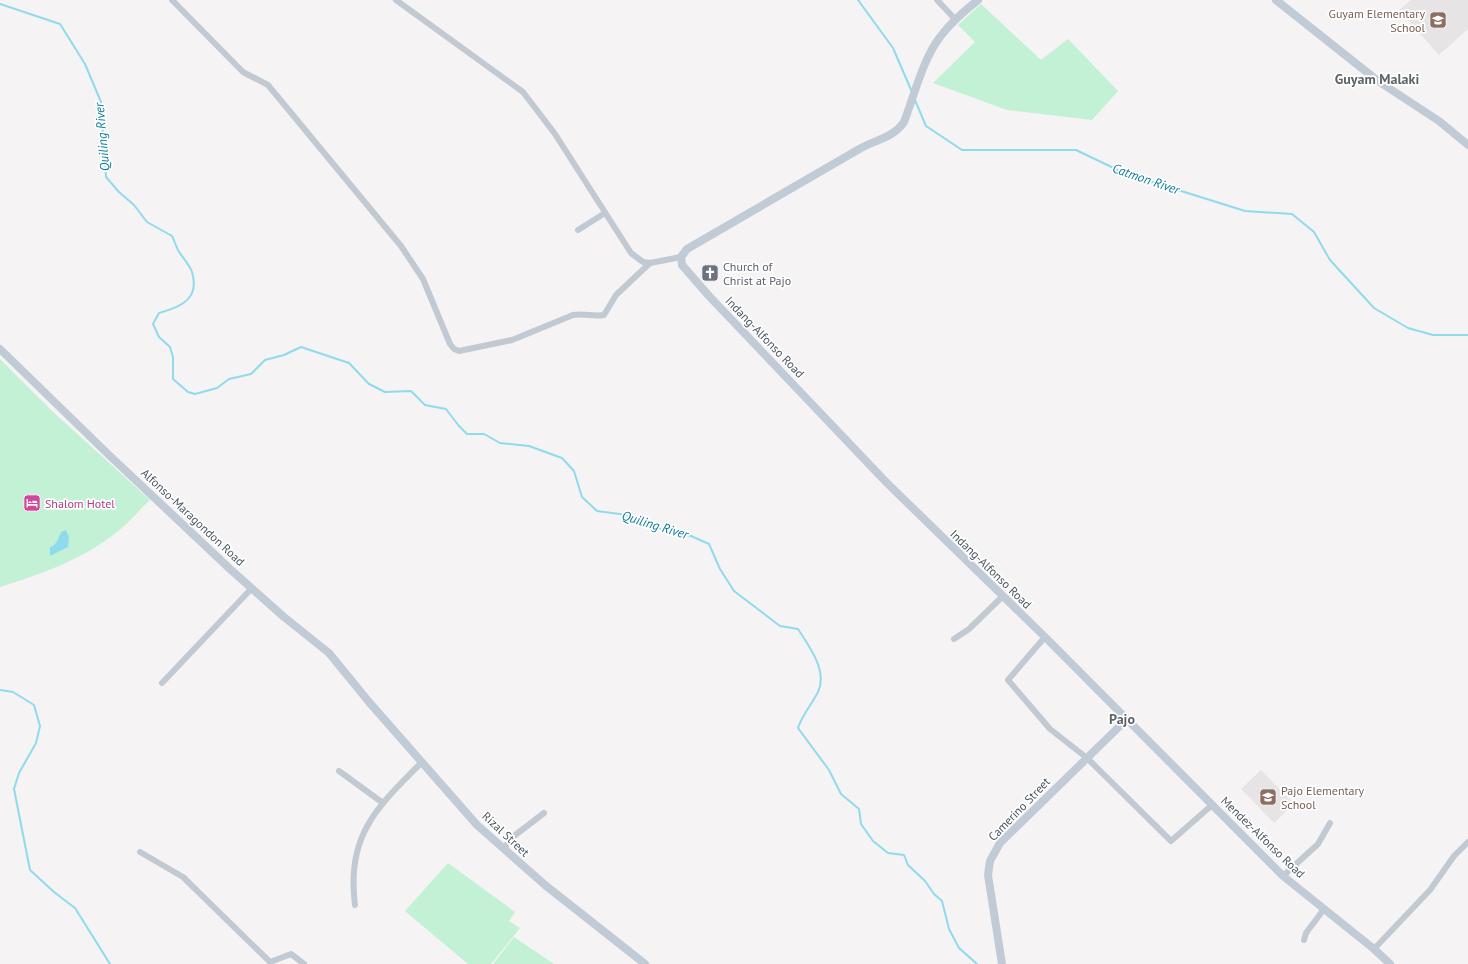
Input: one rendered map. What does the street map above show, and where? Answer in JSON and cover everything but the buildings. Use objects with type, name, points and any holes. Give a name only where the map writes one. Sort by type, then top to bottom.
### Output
[{"type":"main road","points":[[681,257],[687,249],[734,221],[868,144],[890,135],[900,128],[904,122],[928,59],[939,38],[955,19],[978,0]]},
{"type":"main road","points":[[1276,0],[1372,77],[1439,121],[1468,145]]},
{"type":"main road","name":"Indang-Alfonso Road","points":[[681,257],[682,265],[709,296],[886,482],[1003,596],[1126,720]]},
{"type":"main road","name":"Alfonso-Maragondon Road","points":[[0,349],[110,456],[252,588],[284,617],[329,653],[369,702]]},
{"type":"main road","name":"Rizal Street","points":[[369,702],[477,825],[551,890],[645,964]]},
{"type":"main road","name":"Camerino Street","points":[[1002,964],[988,875],[990,861],[1000,843],[1126,720]]},
{"type":"main road","name":"Mendez-Alfonso Road","points":[[1126,720],[1283,876],[1374,949],[1390,964]]},
{"type":"street","points":[[172,0],[243,72],[268,85],[401,246],[423,279],[450,344],[454,349],[459,351],[512,340],[573,315],[583,313],[599,316],[604,314],[616,295],[650,263]]},
{"type":"street","points":[[396,0],[523,92],[555,134],[631,252],[643,262],[650,263],[681,257]]},
{"type":"street","points":[[937,0],[955,19]]},
{"type":"street","points":[[578,230],[605,213]]},
{"type":"street","points":[[162,683],[252,588]]},
{"type":"street","points":[[954,639],[968,629],[1003,596]]},
{"type":"street","points":[[1045,638],[1008,680],[1050,728],[1087,758],[1171,841],[1212,805]]},
{"type":"street","points":[[355,905],[353,882],[360,840],[367,824],[383,803],[422,762]]},
{"type":"street","points":[[338,771],[383,803]]},
{"type":"street","points":[[504,848],[514,836],[544,813]]},
{"type":"street","points":[[1283,876],[1318,844],[1330,823]]},
{"type":"street","points":[[1374,949],[1430,890],[1454,856],[1468,842]]},
{"type":"street","points":[[140,852],[183,877],[270,962],[291,954],[304,964]]},
{"type":"street","points":[[1304,940],[1306,933],[1324,909]]},
{"type":"shaded area","name":"Guyam Elementary School","points":[[1411,0],[1468,0],[1468,29],[1439,55],[1399,10]]},
{"type":"shaded area","name":"Pajo Elementary School","points":[[1261,770],[1294,804],[1274,823],[1241,789]]},
{"type":"green space","points":[[981,4],[1041,60],[1068,39],[1118,91],[1092,120],[1007,110],[933,83],[975,42],[958,25]]},
{"type":"green space","points":[[0,359],[52,411],[150,500],[130,521],[90,551],[31,577],[0,587]]},
{"type":"green space","points":[[448,863],[515,912],[509,921],[520,928],[491,964],[468,964],[405,911]]},
{"type":"green space","points":[[514,937],[554,964],[493,964]]},
{"type":"water","points":[[66,530],[69,537],[68,547],[50,556],[50,547],[56,543],[61,532]]},
{"type":"waterway","name":"Catmon River","points":[[858,0],[893,48],[912,92]]},
{"type":"waterway","name":"Quiling River","points":[[0,4],[60,24],[85,64],[101,102],[106,177],[119,192],[134,205],[147,222],[172,236],[178,250],[191,269],[194,281],[191,295],[181,305],[159,313],[153,324],[159,337],[170,347],[173,357],[173,379],[188,392],[195,394],[217,388],[229,379],[251,374],[265,360],[284,355],[301,347],[349,363],[369,384],[385,392],[411,391],[425,405],[446,409],[467,434],[484,434],[500,443],[529,446],[562,458],[574,471],[582,497],[597,511],[627,515],[666,531],[691,536],[709,544],[720,569],[734,591],[780,626],[798,629],[807,643],[816,659],[821,676],[818,692],[798,728],[829,770],[841,794],[859,809],[861,824],[873,841],[888,853],[904,855],[908,865],[925,881],[934,894],[942,901],[949,929],[959,948],[977,964]]},
{"type":"waterway","name":"Catmon River","points":[[915,100],[926,126],[962,150],[1076,150],[1124,173],[1245,211],[1292,214],[1314,232],[1330,260],[1374,308],[1408,328],[1433,335],[1468,335]]},
{"type":"waterway","points":[[0,690],[13,692],[34,705],[40,726],[36,743],[19,773],[14,789],[30,870],[54,892],[75,908],[110,964]]},
{"type":"place","name":"Guyam Elementary School","points":[[1438,20]]},
{"type":"place","name":"Church of Christ at Pajo","points":[[710,273]]},
{"type":"place","name":"Shalom Hotel","points":[[32,503]]},
{"type":"place","name":"Pajo Elementary School","points":[[1268,797]]},
{"type":"district","name":"Guyam Malaki","points":[[1377,79]]},
{"type":"district","name":"Pajo","points":[[1122,719]]}]
